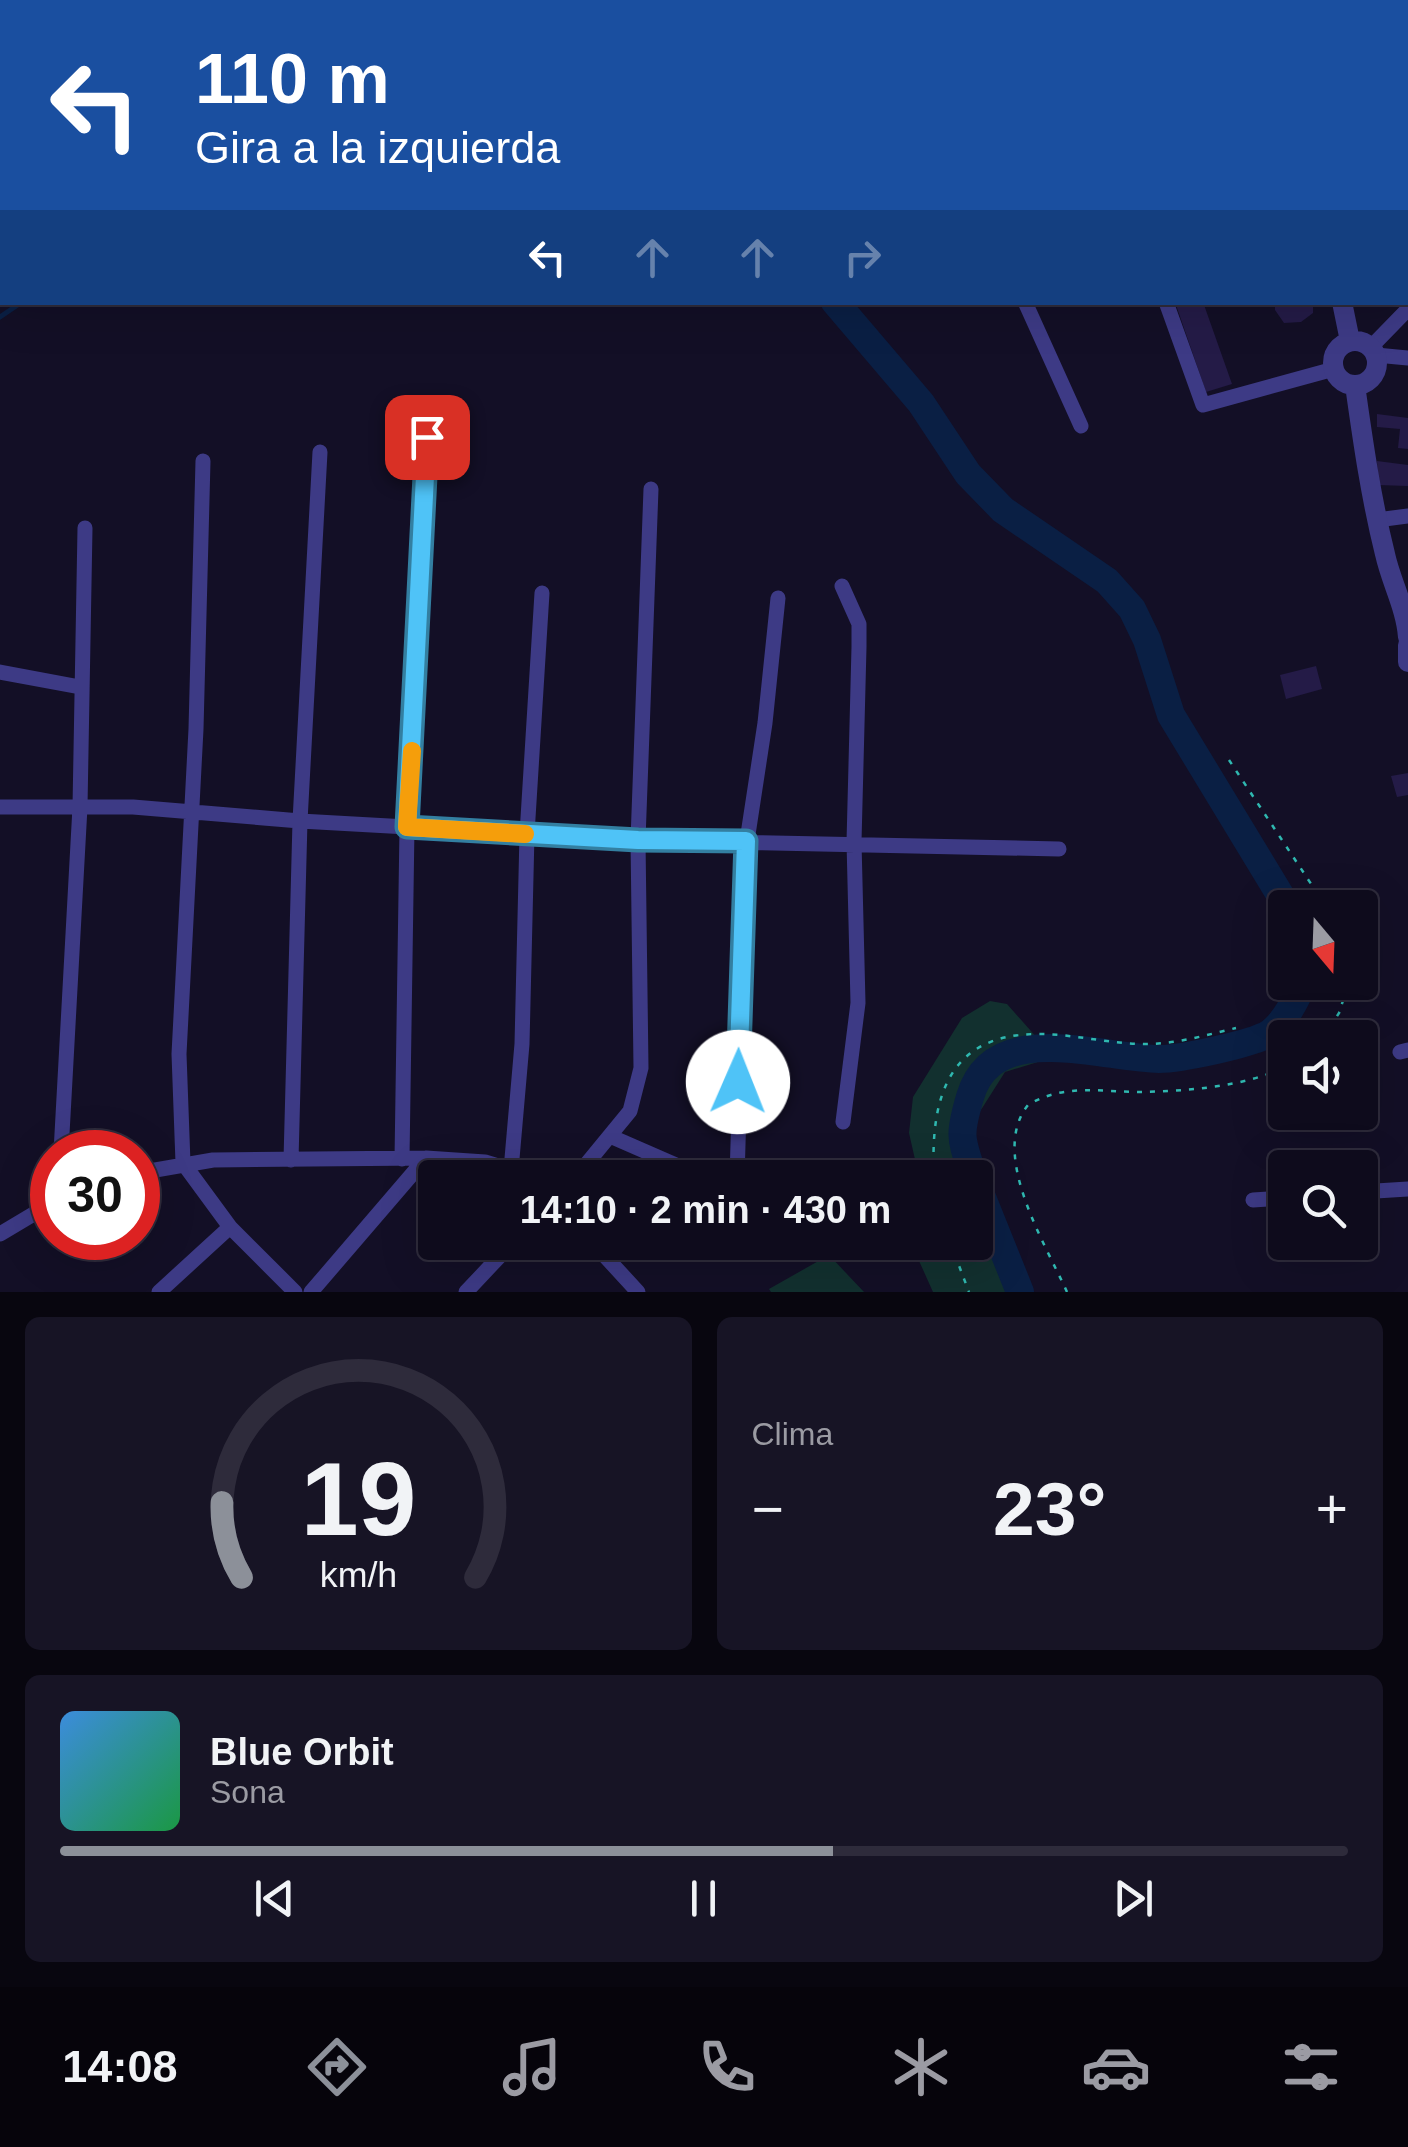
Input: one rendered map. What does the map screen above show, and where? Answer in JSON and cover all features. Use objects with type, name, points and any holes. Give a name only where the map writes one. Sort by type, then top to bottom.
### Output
[{"type":"street","points":[[1026,305],[1081,426]]},
{"type":"street","points":[[1167,305],[1203,405],[1334,369]]},
{"type":"street","points":[[1344,305],[1366,348],[1373,375],[1355,384],[1342,380],[1334,369],[1334,354],[1366,348],[1408,358]]},
{"type":"street","points":[[1366,348],[1408,309]]},
{"type":"street","points":[[1355,384],[1377,520],[1408,632]]},
{"type":"street","points":[[402,1158],[407,827],[429,403]]},
{"type":"street","points":[[290,1160],[300,821],[320,452]]},
{"type":"street","points":[[203,461],[196,729],[180,1054],[182,1163],[230,1228],[295,1292]]},
{"type":"street","points":[[591,1160],[630,1111],[641,1068],[638,840],[650,489]]},
{"type":"street","points":[[1377,520],[1408,516]]},
{"type":"street","points":[[62,1130],[80,807],[85,528]]},
{"type":"street","points":[[842,586],[859,624],[854,842],[858,1003],[842,1122]]},
{"type":"street","points":[[517,1160],[527,834],[542,593]]},
{"type":"street","points":[[737,1160],[746,841],[778,598]]},
{"type":"street","points":[[1408,645],[1408,662]]},
{"type":"street","points":[[0,672],[80,687]]},
{"type":"street","points":[[0,807],[190,812],[638,840],[1059,848]]},
{"type":"street","points":[[612,1137],[665,1160]]},
{"type":"street","points":[[312,1292],[426,1158]]},
{"type":"street","points":[[160,1168],[182,1163],[290,1160],[456,1160]]},
{"type":"street","points":[[1378,1191],[1408,1189]]},
{"type":"street","points":[[1253,1200],[1268,1199]]},
{"type":"street","points":[[0,1234],[30,1216]]},
{"type":"street","points":[[159,1292],[230,1228]]},
{"type":"street","points":[[466,1292],[496,1260]]},
{"type":"street","points":[[609,1260],[638,1292]]},
{"type":"path","points":[[1229,760],[1315,890]]},
{"type":"path","points":[[933,1160],[932,1146],[945,1084],[958,1062],[976,1048],[1005,1036],[1039,1034],[1140,1044],[1173,1043],[1236,1028]]},
{"type":"path","points":[[1066,1292],[1027,1201],[1015,1161],[1015,1132],[1028,1106],[1064,1091],[1175,1091],[1268,1071]]},
{"type":"path","points":[[957,1260],[969,1292]]},
{"type":"green space","points":[[990,1001],[1007,1004],[1054,1057],[1005,1072],[960,1143],[966,1160],[915,1160],[909,1133],[913,1097],[962,1018]]},
{"type":"green space","points":[[993,1227],[1019,1292],[933,1292],[919,1260],[993,1260]]},
{"type":"green space","points":[[820,1260],[834,1260],[864,1292],[771,1292],[769,1289]]},
{"type":"building","points":[[1176,305],[1204,305],[1232,384],[1206,392]]},
{"type":"building","points":[[1275,305],[1313,305],[1313,313],[1301,322],[1284,323]]},
{"type":"building","points":[[1377,414],[1408,418],[1408,449],[1398,448],[1400,429],[1377,427]]},
{"type":"building","points":[[1377,461],[1408,465],[1408,486],[1378,485]]},
{"type":"building","points":[[1316,666],[1322,689],[1286,699],[1280,675]]},
{"type":"building","points":[[1408,773],[1408,795],[1397,797],[1391,776]]},
{"type":"waterway","points":[[0,317],[18,305]]},
{"type":"waterway","points":[[838,305],[921,403],[968,474],[1003,510],[1107,581],[1132,609],[1147,640],[1171,715],[1277,890]]},
{"type":"waterway","points":[[968,1160],[963,1130],[970,1097],[982,1073],[1001,1058],[1024,1050],[1051,1048],[1159,1059],[1183,1056],[1233,1046],[1270,1033],[1295,1000]]},
{"type":"waterway","points":[[993,1225],[1020,1292]]},
{"type":"slow traffic","points":[[412,751],[407,827],[525,834]]},
{"type":"route","points":[[427,437],[407,827],[638,840],[746,841],[738,1082]]}]
